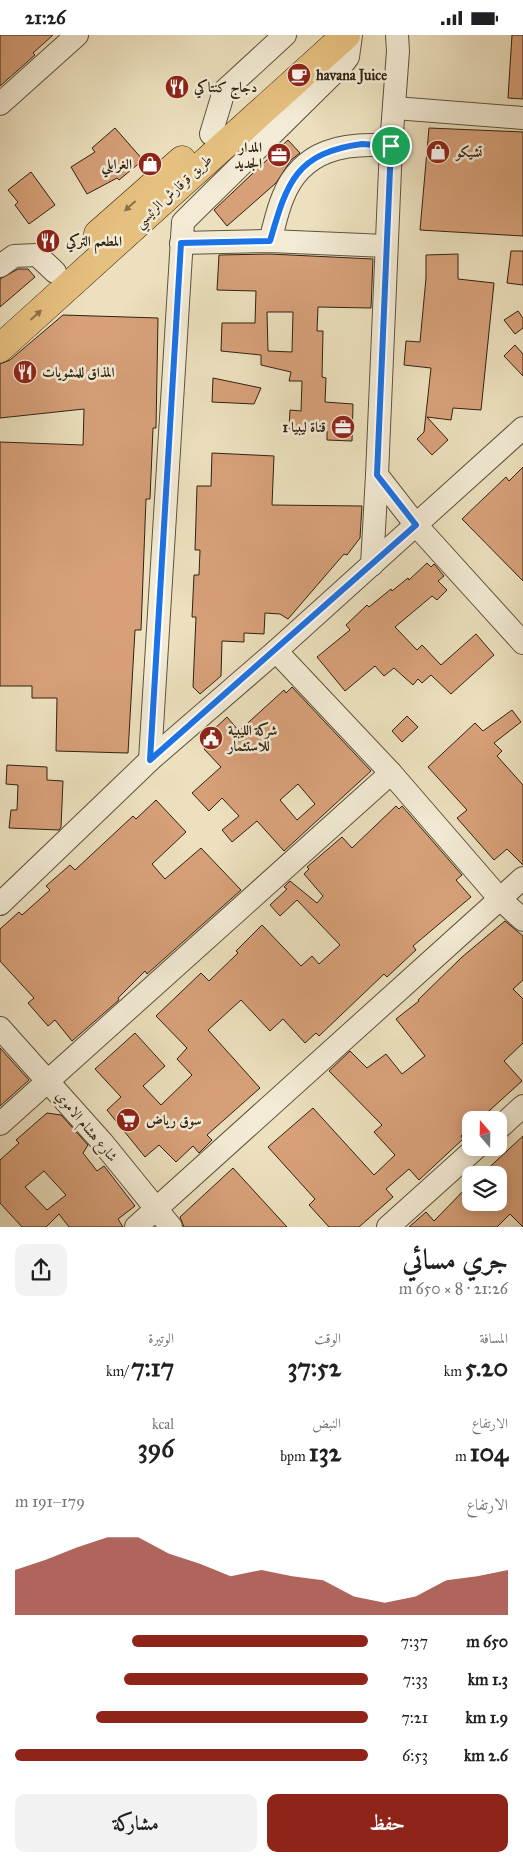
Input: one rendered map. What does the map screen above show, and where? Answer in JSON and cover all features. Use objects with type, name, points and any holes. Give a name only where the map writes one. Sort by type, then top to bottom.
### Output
[{"type":"main road","name":"طريق قرقارش الرئيسي","points":[[0,348],[156,195],[211,134],[324,35]]},
{"type":"main road","name":"طريق قرقارش الرئيسي","points":[[0,325],[55,272],[233,135],[346,35]]},
{"type":"street","points":[[0,104],[77,35]]},
{"type":"street","points":[[211,134],[224,91],[285,35]]},
{"type":"street","points":[[182,233],[342,65],[348,57],[351,35]]},
{"type":"street","points":[[372,565],[397,35]]},
{"type":"street","points":[[395,108],[523,118]]},
{"type":"street","points":[[270,241],[282,197],[293,178],[307,163],[325,152],[342,147],[362,144],[391,146]]},
{"type":"street","points":[[150,760],[182,233],[156,195]]},
{"type":"street","points":[[182,233],[270,241],[386,246]]},
{"type":"street","points":[[0,266],[14,256],[36,255],[55,272]]},
{"type":"street","points":[[0,904],[150,760],[276,651],[523,428]]},
{"type":"street","points":[[377,475],[416,525],[523,643]]},
{"type":"street","points":[[276,651],[391,773],[500,899],[523,920]]},
{"type":"street","points":[[0,1124],[47,1079],[391,773]]},
{"type":"street","points":[[136,1227],[523,878]]},
{"type":"street","name":"شارع هشام الاموي","points":[[0,1028],[102,1142],[171,1227]]},
{"type":"street","points":[[508,1120],[523,1106]]},
{"type":"street","points":[[388,1227],[467,1156]]},
{"type":"building","points":[[0,35],[53,35],[33,53],[35,55],[0,86]]},
{"type":"building","points":[[512,35],[523,35],[523,99],[508,98]]},
{"type":"building","points":[[115,128],[143,160],[119,180],[117,178],[87,194],[71,167],[95,152],[92,148]]},
{"type":"building","points":[[429,128],[523,132],[523,236],[420,230]]},
{"type":"building","points":[[288,140],[300,153],[291,160],[276,183],[227,226],[214,210]]},
{"type":"building","points":[[31,172],[55,205],[29,224],[15,205],[18,202],[8,190]]},
{"type":"building","points":[[511,251],[523,251],[523,285],[507,283]]},
{"type":"building","points":[[270,254],[373,259],[371,308],[318,307],[317,331],[323,331],[322,377],[326,378],[325,402],[353,404],[352,441],[327,440],[327,431],[289,429],[290,410],[301,411],[302,381],[289,381],[291,372],[261,365],[261,355],[221,351],[222,323],[255,323],[256,291],[217,290],[219,255]],"holes":[[[267,312],[293,312],[292,352],[268,351]]]},
{"type":"building","points":[[458,254],[458,279],[494,283],[481,410],[453,408],[451,420],[427,417],[448,440],[432,455],[417,439],[424,432],[431,368],[404,365],[406,341],[420,342],[426,278],[426,255]]},
{"type":"building","points":[[18,269],[28,269],[35,277],[0,307],[0,279]]},
{"type":"building","points":[[518,311],[523,318],[523,328],[515,334],[504,320]]},
{"type":"building","points":[[63,315],[158,318],[156,428],[153,428],[150,499],[146,499],[141,630],[135,630],[128,753],[56,751],[57,698],[32,698],[32,686],[0,686],[0,442],[83,445],[84,409],[0,418],[0,364],[10,360]]},
{"type":"building","points":[[515,345],[523,354],[523,376],[504,356]]},
{"type":"building","points":[[213,378],[261,388],[254,404],[212,402]]},
{"type":"building","points":[[212,453],[274,456],[272,505],[362,506],[360,538],[347,555],[344,554],[288,619],[280,614],[265,613],[264,634],[244,633],[244,642],[222,641],[221,676],[200,694],[193,687],[196,617],[192,617],[194,575],[199,575],[200,550],[195,550],[197,486],[211,486]]},
{"type":"building","points":[[523,467],[523,581],[462,519],[506,477],[509,481]]},
{"type":"building","points":[[427,563],[431,567],[434,564],[444,576],[438,581],[447,590],[437,600],[432,596],[395,627],[417,650],[422,645],[441,665],[476,634],[494,655],[451,694],[431,675],[422,683],[418,679],[413,685],[394,668],[384,676],[375,666],[345,691],[317,657],[350,630],[346,625],[367,605],[369,607],[391,589],[392,591],[408,578],[409,580]]},
{"type":"building","points":[[292,687],[371,771],[284,851],[257,821],[232,842],[222,830],[239,816],[222,798],[209,811],[192,793],[221,767],[204,749],[217,738],[211,732],[227,717],[239,731],[284,690],[286,693]],"holes":[[[298,784],[315,804],[297,820],[280,800]]]},
{"type":"building","points":[[512,710],[521,722],[494,743],[502,751],[497,756],[523,785],[523,865],[507,849],[494,860],[457,818],[467,810],[428,767],[475,723],[483,731]]},
{"type":"building","points":[[407,716],[418,727],[402,742],[392,731]]},
{"type":"building","points":[[7,765],[47,767],[47,780],[63,781],[61,827],[59,830],[9,828],[11,810],[17,810],[18,785],[6,784]]},
{"type":"building","points":[[156,800],[186,832],[152,864],[165,879],[201,848],[241,890],[147,974],[145,971],[118,998],[119,1000],[72,1041],[55,1020],[48,1026],[28,1003],[34,998],[0,961],[0,929],[19,912],[22,915],[50,890],[46,886],[70,865],[75,870],[133,816],[136,819]]},
{"type":"building","points":[[396,806],[399,809],[402,806],[462,875],[456,880],[471,897],[413,946],[416,950],[387,977],[384,974],[319,1036],[316,1033],[305,1043],[283,1019],[270,1031],[241,1000],[208,1030],[260,1088],[207,1135],[212,1140],[199,1153],[193,1146],[176,1162],[159,1145],[145,1157],[107,1110],[121,1097],[95,1069],[135,1033],[165,1066],[143,1086],[161,1105],[192,1075],[177,1059],[187,1048],[156,1016],[201,973],[209,981],[238,953],[236,951],[262,925],[301,966],[312,956],[319,964],[340,945],[297,900],[280,916],[270,905],[287,889],[284,887],[290,881],[317,903],[323,896],[304,874],[309,869],[307,867],[342,837],[352,848]]},
{"type":"building","points":[[505,921],[523,936],[523,980],[513,989],[523,999],[523,1043],[504,1061],[522,1081],[489,1111],[462,1111],[462,1140],[419,1180],[409,1169],[386,1189],[393,1197],[359,1227],[329,1227],[309,1205],[315,1199],[268,1147],[313,1108],[374,1175],[395,1155],[374,1132],[382,1125],[329,1071],[350,1051],[367,1068],[386,1054],[402,1074],[425,1056],[396,1019],[419,1001],[462,957]]},
{"type":"building","points":[[0,1048],[29,1080],[0,1106]]},
{"type":"building","points":[[47,1113],[61,1115],[88,1145],[83,1153],[97,1171],[104,1166],[135,1206],[118,1219],[123,1227],[69,1227],[59,1214],[46,1227],[22,1227],[0,1203],[0,1160],[19,1143],[16,1140]],"holes":[[[44,1171],[66,1195],[47,1210],[25,1187]]]},
{"type":"building","points":[[523,1136],[523,1227],[510,1214],[497,1227],[409,1227],[426,1212],[434,1221],[462,1192],[462,1211],[507,1211],[507,1166],[491,1166],[501,1156],[508,1156],[508,1150]]},
{"type":"building","points":[[233,1168],[287,1227],[184,1227],[180,1217]]},
{"type":"place","name":"havana Juice","points":[[299,75]]},
{"type":"place","name":"دجاج كنتاكي","points":[[177,87]]},
{"type":"place","name":"تشيكو","points":[[438,152]]},
{"type":"place","name":"المدار الجديد","points":[[279,155]]},
{"type":"place","name":"الغرابلي","points":[[150,164]]},
{"type":"place","name":"المطعم التركي","points":[[48,241]]},
{"type":"place","name":"المذاق للمشويات","points":[[25,372]]},
{"type":"place","name":"قناة ليبيا 1","points":[[343,427]]},
{"type":"place","name":"شركة الليبية للاستثمار","points":[[211,738]]},
{"type":"place","name":"سوق رياض","points":[[128,1120]]},
{"type":"route","points":[[362,144],[391,146],[377,475],[416,525],[276,651],[150,760],[181,243],[270,241],[282,197],[293,178],[307,163],[325,152],[342,147],[362,144]]}]
